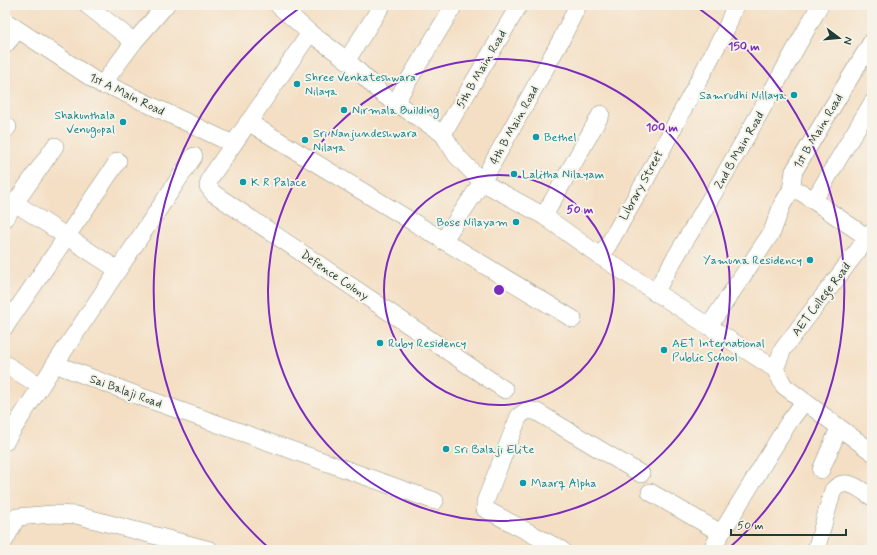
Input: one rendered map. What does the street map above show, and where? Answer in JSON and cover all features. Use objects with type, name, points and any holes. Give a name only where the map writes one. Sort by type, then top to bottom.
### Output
[{"type":"street","points":[[87,5],[134,42]]},
{"type":"street","points":[[102,85],[134,42],[166,5]]},
{"type":"street","points":[[278,5],[310,33],[347,60],[382,94],[444,134],[456,155],[482,182],[544,216],[655,293],[775,369],[784,386],[872,452]]},
{"type":"street","points":[[347,60],[382,5]]},
{"type":"street","points":[[395,103],[454,5]]},
{"type":"street","name":"5th B Main Road","points":[[444,134],[519,5]]},
{"type":"street","name":"Library Street","points":[[601,257],[644,183],[727,27],[735,5]]},
{"type":"street","name":"2nd B Main Road","points":[[655,293],[676,253],[708,203],[760,115],[820,5]]},
{"type":"street","name":"4th B Main Road","points":[[443,241],[482,182],[561,40],[573,7]]},
{"type":"street","points":[[5,45],[11,26]]},
{"type":"street","name":"1st A Main Road","points":[[11,26],[102,85],[114,88],[233,144]]},
{"type":"street","name":"Defence Colony","points":[[310,33],[210,178],[208,186],[213,193],[402,326],[505,390]]},
{"type":"street","name":"1st B Main Road","points":[[709,326],[772,232],[782,205],[791,190],[794,171],[872,41]]},
{"type":"street","points":[[814,200],[872,103]]},
{"type":"street","points":[[544,216],[602,114]]},
{"type":"street","points":[[248,122],[573,319]]},
{"type":"street","points":[[5,219],[55,146]]},
{"type":"street","points":[[5,442],[40,386],[194,156]]},
{"type":"street","points":[[5,327],[68,237],[118,161]]},
{"type":"street","points":[[791,190],[801,192],[870,235]]},
{"type":"street","points":[[15,203],[118,270]]},
{"type":"street","name":"AET College Road","points":[[775,369],[783,349],[870,235]]},
{"type":"street","points":[[5,364],[40,386]]},
{"type":"street","name":"Sai Balaji Road","points":[[56,364],[139,396],[432,495]]},
{"type":"street","points":[[711,550],[789,422],[804,402]]},
{"type":"street","points":[[562,550],[485,509],[485,502],[519,416],[528,410],[538,412],[641,474]]},
{"type":"street","points":[[821,470],[839,428]]},
{"type":"street","points":[[816,550],[833,490],[843,482],[871,495]]},
{"type":"street","points":[[650,492],[721,533]]},
{"type":"street","points":[[5,540],[17,517],[76,515],[210,550]]},
{"type":"place","name":"Shree Venkateshwara Nilaya","points":[[297,84]]},
{"type":"place","name":"Samrudhi Nillaya","points":[[794,95]]},
{"type":"place","name":"Nirmala Building","points":[[344,110]]},
{"type":"place","name":"Shakunthala Venugopal","points":[[123,122]]},
{"type":"place","name":"Bethel","points":[[536,137]]},
{"type":"place","name":"Sri Nanjundeshwara Nilaya","points":[[305,140]]},
{"type":"place","name":"Lalitha Nilayam","points":[[514,174]]},
{"type":"place","name":"K R Palace","points":[[243,182]]},
{"type":"place","name":"Bose Nilayam","points":[[516,222]]},
{"type":"place","name":"Yamuna Residency","points":[[810,260]]},
{"type":"place","name":"Ruby Residency","points":[[380,343]]},
{"type":"place","name":"AET International Public School","points":[[664,350]]},
{"type":"place","name":"Sri Balaji Elite","points":[[446,449]]},
{"type":"place","name":"Maarq Alpha","points":[[523,483]]}]
